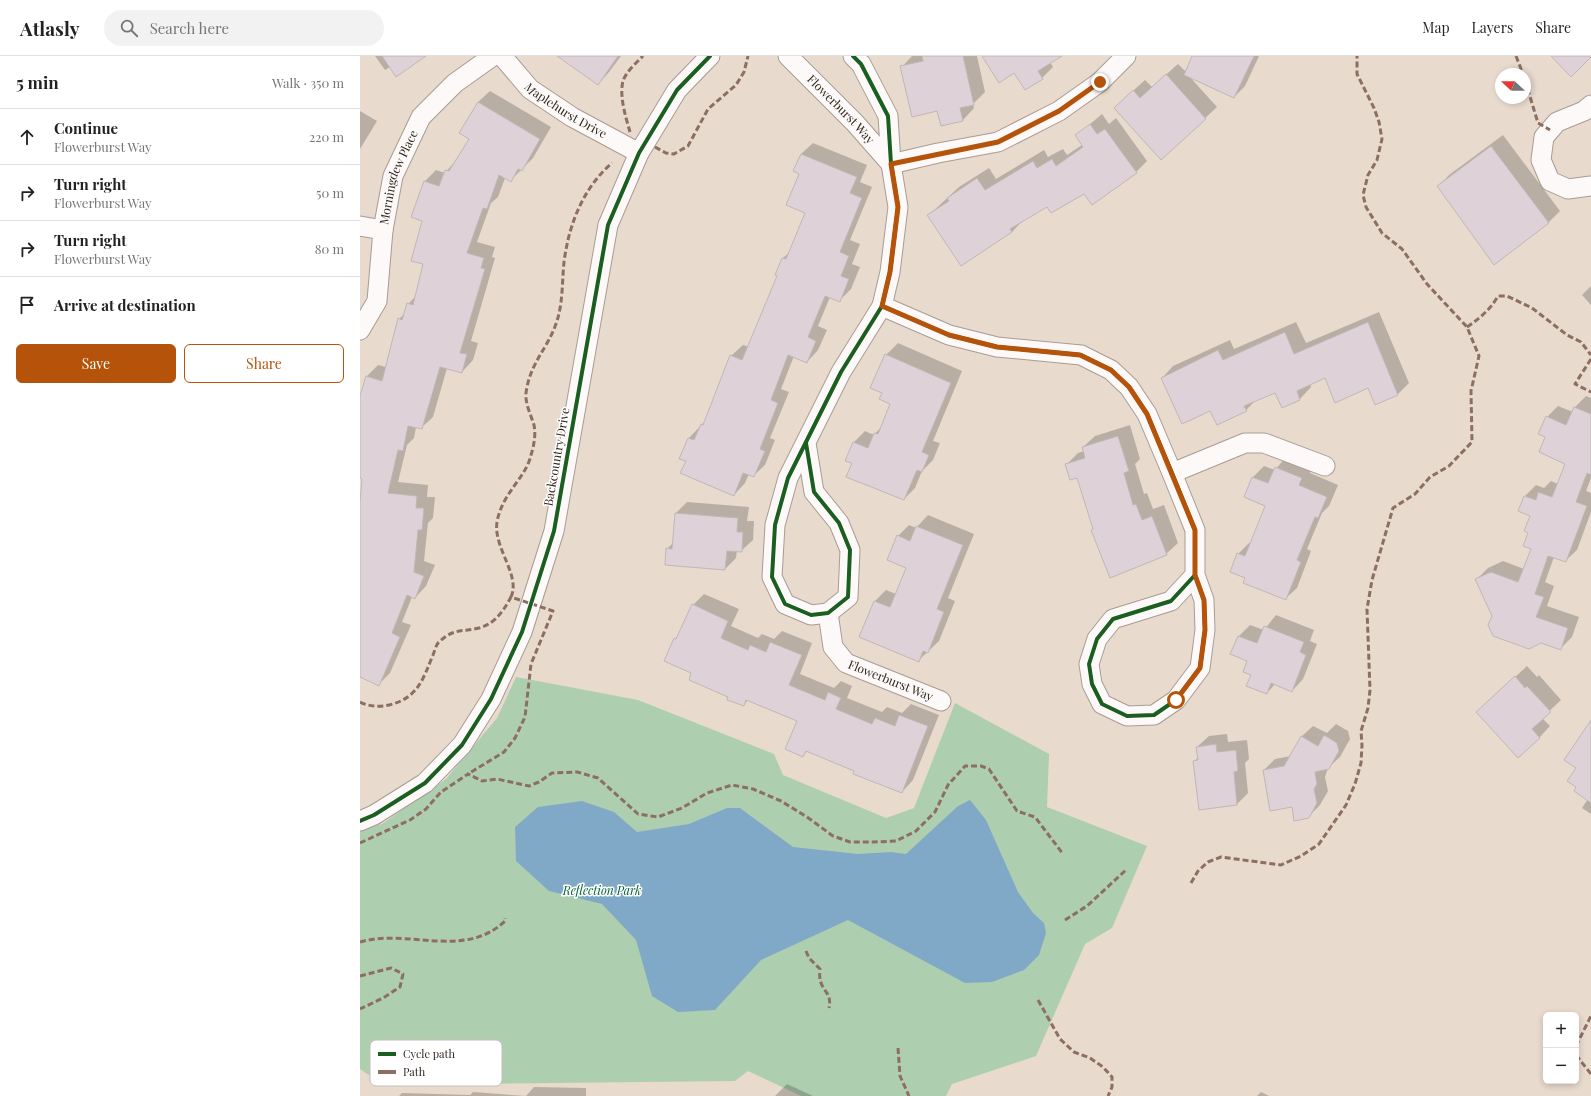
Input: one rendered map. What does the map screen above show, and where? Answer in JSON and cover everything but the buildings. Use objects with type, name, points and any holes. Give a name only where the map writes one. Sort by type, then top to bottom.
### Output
[{"type":"street","name":"Morningdew Place","points":[[360,330],[377,301],[383,230],[392,176],[421,117],[455,83],[493,56]]},
{"type":"street","name":"Maplehurst Drive","points":[[502,56],[530,89],[572,117],[639,153]]},
{"type":"street","name":"Backcountry Drive","points":[[360,821],[374,815],[425,783],[462,745],[491,699],[522,632],[554,531],[608,225],[639,153],[677,90],[710,56]]},
{"type":"street","name":"Flowerburst Way","points":[[788,56],[855,123],[891,164]]},
{"type":"street","name":"Flowerburst Way","points":[[853,56],[860,64],[888,116],[891,164],[898,207],[890,272],[882,306],[841,372],[788,478],[775,526],[772,577],[785,604],[811,614],[828,613],[833,647],[846,663],[941,701]]},
{"type":"street","points":[[891,164],[998,142],[1059,111],[1100,82],[1126,56]]},
{"type":"street","points":[[1591,105],[1584,111],[1557,122],[1544,137],[1541,160],[1550,181],[1568,189],[1591,186]]},
{"type":"street","points":[[360,226],[383,230]]},
{"type":"street","points":[[882,306],[949,335],[997,347],[1080,355],[1111,370],[1129,387],[1147,414],[1195,530],[1195,575],[1204,600],[1205,630],[1200,668],[1176,700],[1154,716],[1127,716],[1102,704],[1092,684],[1089,664],[1097,639],[1113,619],[1171,601],[1195,575]]},
{"type":"street","points":[[806,443],[814,492],[839,523],[850,550],[848,597],[828,613]]},
{"type":"street","points":[[1172,473],[1245,443],[1264,443],[1326,466]]},
{"type":"green space","name":"Reflection Park","points":[[516,677],[638,700],[774,754],[783,775],[886,818],[914,808],[955,703],[1049,754],[1047,807],[1147,846],[1112,928],[1085,944],[1036,1056],[952,1084],[946,1096],[801,1096],[748,1071],[735,1081],[502,1084],[502,1040],[370,1040],[370,1076],[360,1069],[360,829],[382,824],[446,779],[497,718]]},
{"type":"water","points":[[970,800],[986,820],[1018,892],[1033,913],[1044,923],[1046,933],[1039,955],[1024,970],[992,982],[965,983],[848,920],[761,960],[715,1010],[678,1012],[652,996],[636,940],[602,904],[549,891],[516,861],[515,827],[538,807],[582,801],[614,812],[637,832],[689,824],[727,808],[740,808],[793,847],[858,854],[891,852],[906,854],[958,806]]},
{"type":"marked path","points":[[630,132],[622,100],[623,81],[629,71],[643,56]]},
{"type":"marked path","points":[[655,147],[666,153],[674,154],[688,146],[708,109],[736,85],[744,72],[748,56]]},
{"type":"marked path","points":[[1191,883],[1198,871],[1208,862],[1221,857],[1281,865],[1301,856],[1319,844],[1346,805],[1355,784],[1361,763],[1361,731],[1368,708],[1370,690],[1367,609],[1372,580],[1393,508],[1415,494],[1430,477],[1449,466],[1472,442],[1471,391],[1479,356],[1467,327],[1427,284],[1402,249],[1382,233],[1366,207],[1363,195],[1368,175],[1377,160],[1382,139],[1379,122],[1374,108],[1357,74],[1357,56]]},
{"type":"marked path","points":[[1516,56],[1521,68]]},
{"type":"marked path","points":[[1531,100],[1538,123],[1550,130]]},
{"type":"marked path","points":[[511,597],[513,589],[512,580],[510,570],[499,542],[497,522],[504,503],[528,463],[533,448],[535,429],[527,405],[526,393],[528,382],[535,364],[549,340],[557,321],[561,299],[566,248],[574,221],[585,195],[612,163]]},
{"type":"marked path","points":[[1467,327],[1484,313],[1498,296],[1507,296],[1532,308],[1567,335],[1581,342],[1591,355]]},
{"type":"marked path","points":[[1591,359],[1575,384],[1591,392]]},
{"type":"marked path","points":[[360,702],[371,706],[382,706],[399,702],[407,698],[422,680],[439,642],[455,632],[479,628],[490,623],[502,611],[511,597],[553,611],[531,664],[525,717],[515,738],[504,752],[468,774]]},
{"type":"marked path","points":[[360,843],[410,820],[426,809],[441,792],[468,774],[482,781],[497,779],[529,786],[539,782],[552,773],[577,772],[598,778],[638,814],[658,817],[682,808],[707,793],[732,785],[753,789],[781,801],[807,817],[833,836],[850,842],[896,841],[916,831],[935,812],[948,785],[965,766],[981,766],[989,769],[1017,811],[1035,817],[1063,854]]},
{"type":"marked path","points":[[1065,920],[1087,906],[1127,869]]},
{"type":"marked path","points":[[360,942],[397,938],[435,941],[472,939],[489,933],[505,921],[505,918]]},
{"type":"marked path","points":[[806,951],[809,958],[820,969],[821,982],[829,997],[829,1008]]},
{"type":"marked path","points":[[360,976],[391,968],[403,974],[400,987],[383,998],[360,1009]]},
{"type":"marked path","points":[[1038,1000],[1060,1039],[1074,1052],[1090,1058],[1103,1067],[1112,1077],[1112,1087],[1108,1096]]},
{"type":"marked path","points":[[1579,1040],[1591,1016]]},
{"type":"marked path","points":[[898,1048],[900,1076],[909,1096]]},
{"type":"marked path","points":[[1579,1059],[1591,1074]]},
{"type":"cycle path","points":[[360,821],[374,815],[425,783],[462,745],[491,699],[522,632],[554,531],[608,225],[639,153],[677,90],[710,56]]},
{"type":"cycle path","points":[[806,443],[814,492],[839,523],[850,550],[848,597],[828,613],[811,615],[785,604],[772,577],[775,525],[788,478],[841,372],[882,306],[890,272],[898,207],[891,164],[888,116],[861,64],[853,56]]},
{"type":"cycle path","points":[[882,306],[949,335],[997,347],[1081,355],[1111,370],[1129,387],[1147,414],[1195,530],[1195,575],[1171,601],[1113,619],[1097,639],[1089,664],[1092,684],[1102,704],[1127,716],[1154,715],[1176,700],[1200,668],[1205,630],[1204,600],[1195,575]]},
{"type":"route","points":[[1100,82],[1059,111],[998,142],[938,153],[891,164],[898,207],[890,272],[882,306],[949,335],[997,347],[1080,355],[1111,370],[1129,387],[1147,414],[1195,530],[1195,575],[1204,600],[1205,630],[1200,668],[1176,700]]}]
